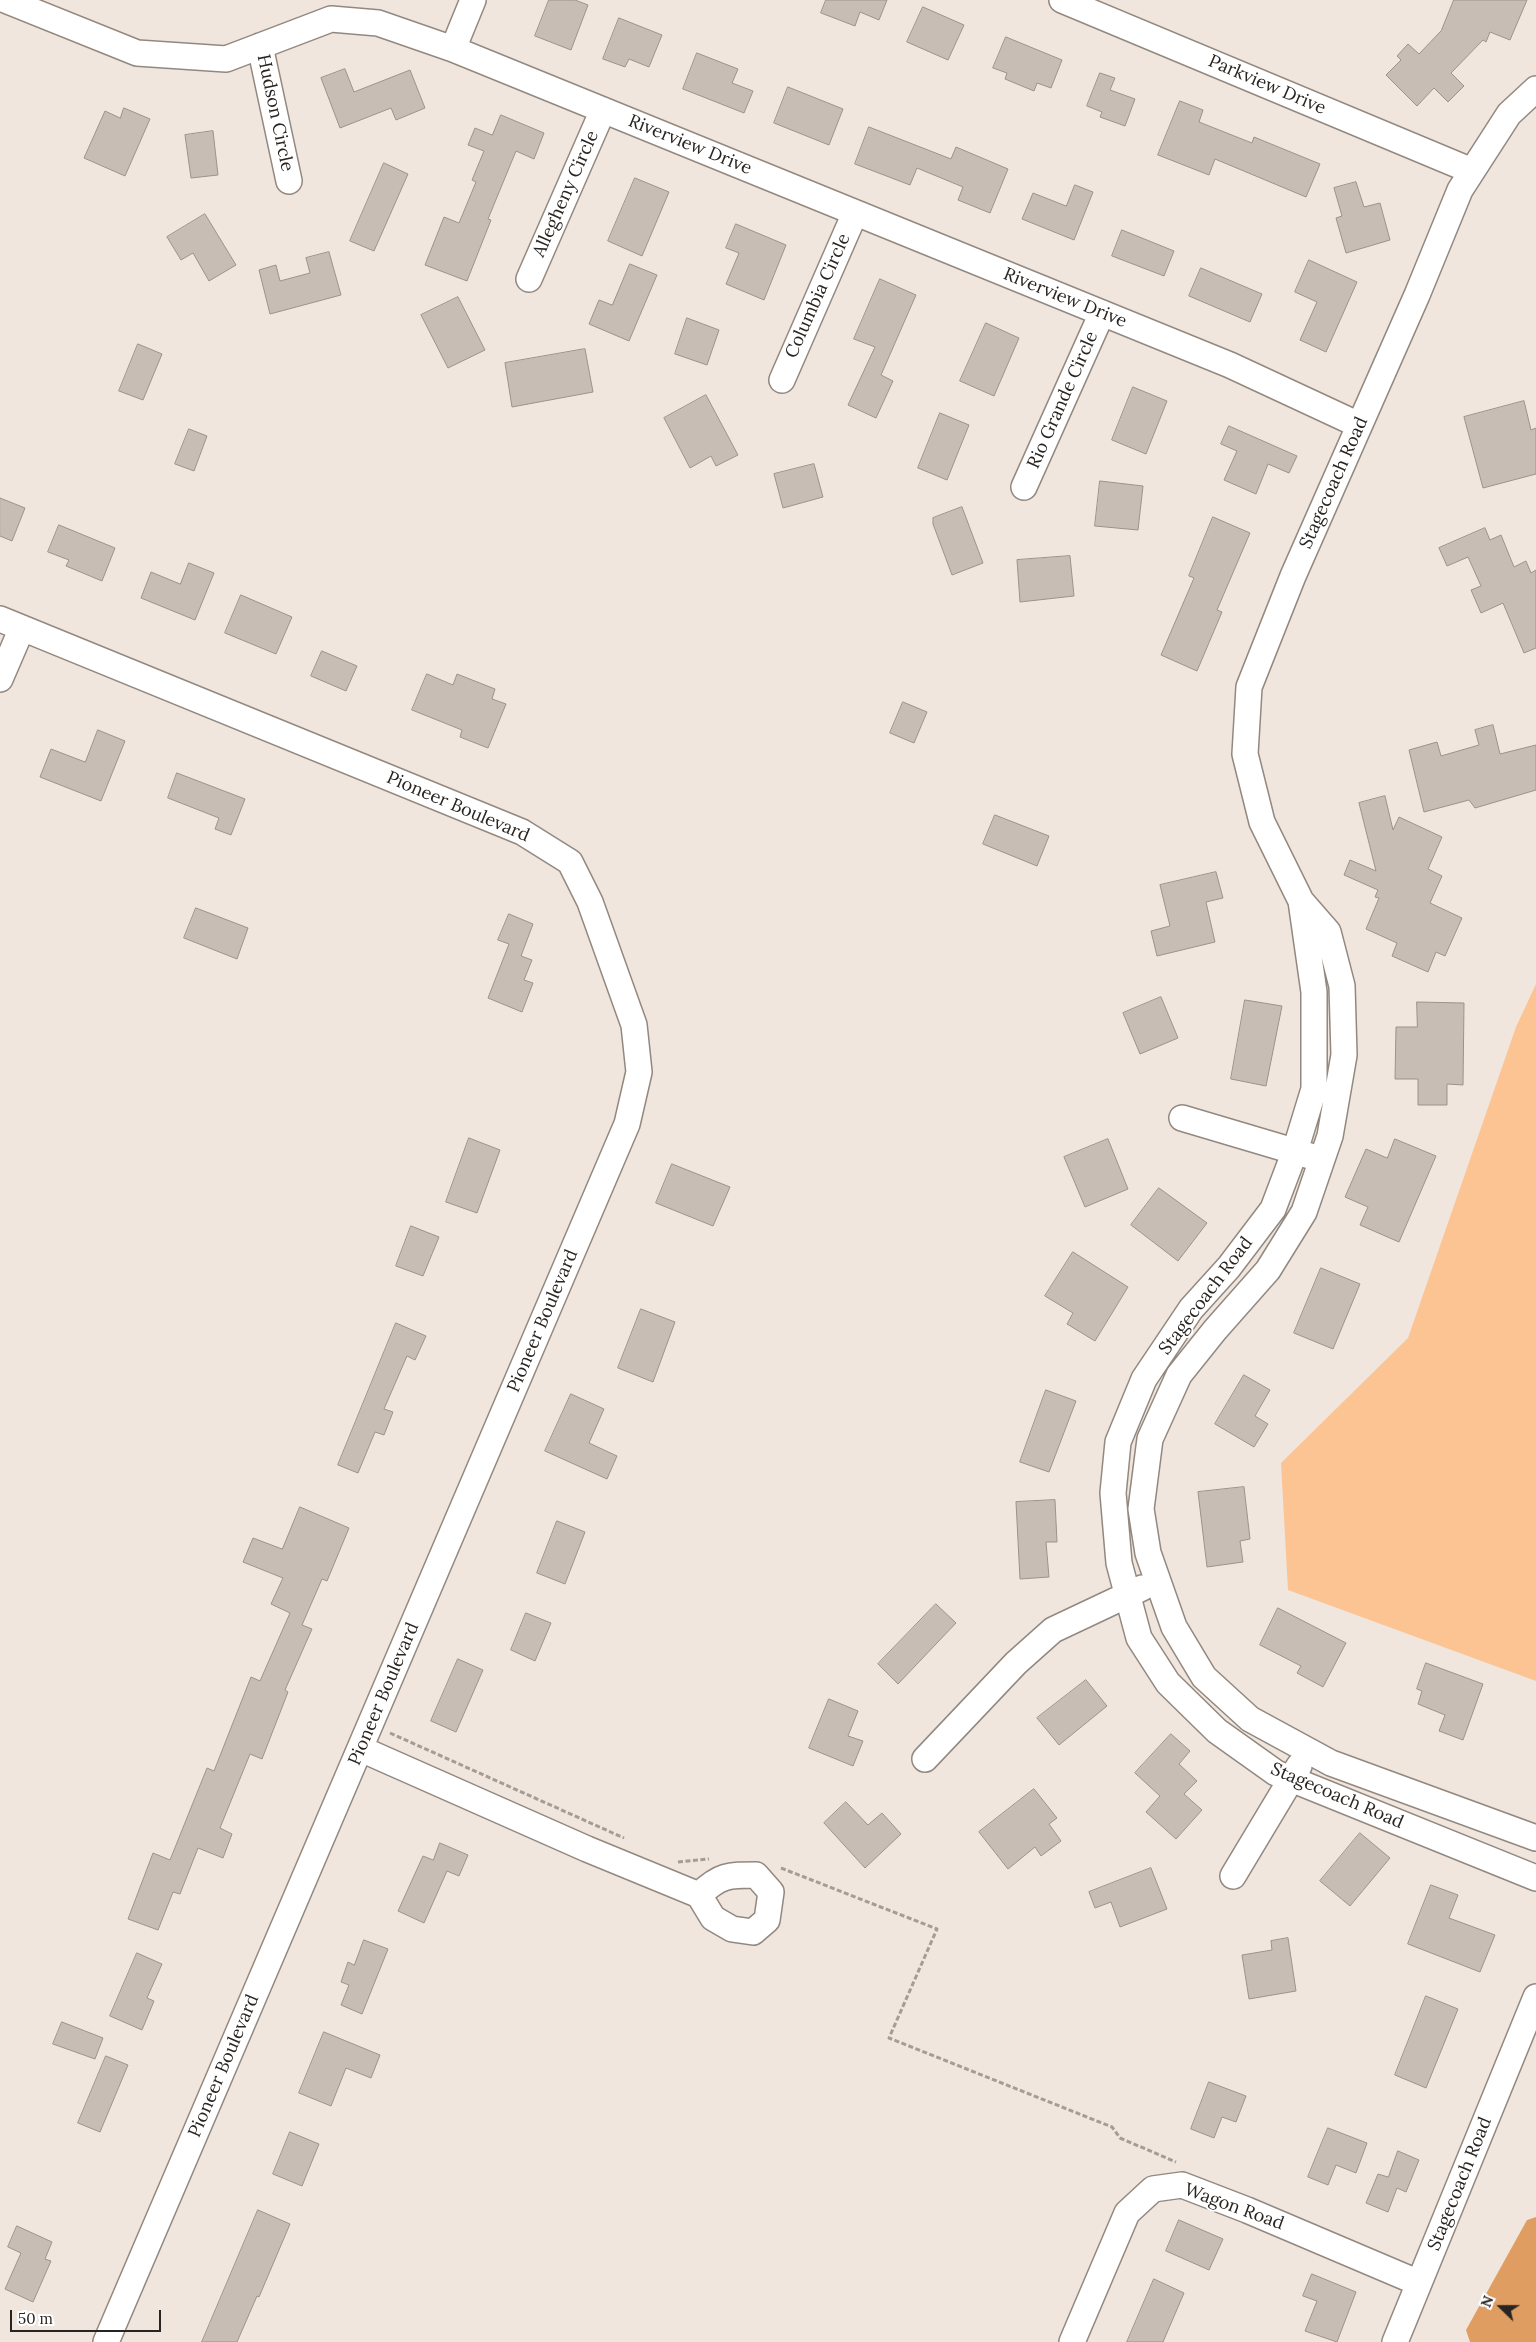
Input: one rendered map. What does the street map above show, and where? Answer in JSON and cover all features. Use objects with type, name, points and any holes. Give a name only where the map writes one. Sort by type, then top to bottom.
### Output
[{"type":"street","name":"Riverview Drive","points":[[5,0],[137,53],[226,59],[331,19],[378,23],[453,49],[1230,365],[1359,426]]},
{"type":"street","points":[[453,49],[473,0]]},
{"type":"street","name":"Parkview Drive","points":[[1062,0],[1472,171]]},
{"type":"street","name":"Hudson Circle","points":[[260,46],[290,181]]},
{"type":"street","name":"Stagecoach Road","points":[[1536,89],[1509,114],[1460,190],[1293,576],[1249,687],[1245,754],[1262,822],[1301,901],[1328,932],[1342,986],[1344,1055],[1330,1136],[1304,1212],[1268,1270],[1178,1375],[1150,1439],[1141,1509],[1148,1553],[1174,1627],[1204,1677],[1250,1719],[1331,1762],[1536,1838]]},
{"type":"street","name":"Allegheny Circle","points":[[529,279],[603,110]]},
{"type":"street","name":"Columbia Circle","points":[[782,380],[855,213]]},
{"type":"street","name":"Rio Grande Circle","points":[[1024,487],[1102,313]]},
{"type":"street","points":[[0,679],[11,624]]},
{"type":"street","name":"Pioneer Boulevard","points":[[11,624],[522,832],[570,862],[590,902],[634,1025],[639,1072],[627,1124],[366,1751],[106,2342]]},
{"type":"street","name":"Stagecoach Road","points":[[1301,901],[1314,992],[1314,1089],[1295,1151],[1273,1208],[1228,1267],[1191,1309],[1154,1363],[1144,1379],[1118,1442],[1113,1492],[1119,1563],[1139,1638],[1168,1683],[1217,1731],[1276,1773],[1536,1878]]},
{"type":"street","points":[[1182,1118],[1322,1160]]},
{"type":"street","points":[[925,1759],[1016,1663],[1053,1630],[1158,1581]]},
{"type":"street","points":[[1233,1876],[1292,1780],[1307,1750]]},
{"type":"street","points":[[366,1751],[587,1849],[699,1895]]},
{"type":"street","name":"Stagecoach Road","points":[[1395,2342],[1536,1997]]},
{"type":"street","name":"Wagon Road","points":[[1072,2342],[1127,2213],[1152,2188],[1182,2185],[1248,2210],[1420,2283]]},
{"type":"path","points":[[366,1751],[382,1729],[633,1842]]},
{"type":"path","points":[[669,1858],[678,1862],[713,1857]]},
{"type":"path","points":[[773,1865],[937,1929],[890,2038],[1112,2127],[1120,2138],[1178,2163]]},
{"type":"shaded area","points":[[1536,984],[1536,1681],[1288,1590],[1281,1463],[1408,1338],[1516,1027]]},
{"type":"shaded area","points":[[1536,2217],[1536,2342],[1470,2342],[1466,2330],[1527,2220]]},
{"type":"building","points":[[549,0],[575,0],[588,5],[571,50],[535,36]]},
{"type":"building","points":[[826,0],[887,0],[879,20],[860,12],[855,26],[821,13]]},
{"type":"building","points":[[1454,0],[1527,0],[1510,40],[1490,32],[1486,42],[1483,40],[1451,73],[1464,86],[1448,102],[1434,88],[1417,106],[1386,75],[1401,60],[1397,56],[1408,44],[1419,54],[1441,31]]},
{"type":"building","points":[[923,7],[964,25],[948,60],[907,42]]},
{"type":"building","points":[[619,18],[662,35],[649,67],[629,59],[625,67],[603,59]]},
{"type":"building","points":[[1006,37],[1062,60],[1051,88],[1037,83],[1034,91],[1005,79],[1007,73],[993,68]]},
{"type":"building","points":[[697,53],[738,69],[732,83],[753,91],[744,113],[683,89]]},
{"type":"building","points":[[345,69],[354,92],[410,70],[425,108],[396,120],[391,108],[340,128],[321,78]]},
{"type":"building","points":[[1100,73],[1115,78],[1110,90],[1135,99],[1125,126],[1100,117],[1102,112],[1087,106]]},
{"type":"building","points":[[788,87],[843,109],[829,145],[774,123]]},
{"type":"building","points":[[1180,101],[1203,110],[1199,122],[1252,143],[1254,137],[1320,164],[1306,197],[1215,159],[1209,175],[1158,155]]},
{"type":"building","points":[[124,108],[150,119],[125,176],[84,158],[105,111],[120,118]]},
{"type":"building","points":[[501,115],[544,133],[534,159],[516,151],[488,219],[491,220],[467,281],[425,265],[444,217],[459,223],[476,182],[472,180],[484,151],[468,145],[475,128],[492,135]]},
{"type":"building","points":[[869,127],[951,159],[956,147],[1008,169],[990,213],[958,200],[963,187],[917,168],[910,185],[855,164]]},
{"type":"building","points":[[213,131],[218,175],[191,178],[185,135]]},
{"type":"building","points":[[384,163],[408,174],[374,251],[350,241]]},
{"type":"building","points":[[635,178],[669,192],[642,256],[608,241]]},
{"type":"building","points":[[1356,182],[1364,207],[1380,203],[1390,240],[1346,253],[1336,218],[1342,216],[1334,188]]},
{"type":"building","points":[[1075,185],[1093,192],[1074,240],[1022,219],[1033,193],[1066,206]]},
{"type":"building","points":[[205,214],[236,265],[209,281],[193,253],[181,260],[167,237]]},
{"type":"building","points":[[736,224],[786,245],[764,300],[726,284],[739,253],[726,248]]},
{"type":"building","points":[[1122,230],[1174,251],[1164,276],[1112,256]]},
{"type":"building","points":[[329,252],[341,295],[270,314],[259,270],[276,265],[280,281],[310,273],[306,258]]},
{"type":"building","points":[[1309,260],[1357,282],[1326,352],[1300,340],[1317,302],[1295,292]]},
{"type":"building","points":[[630,264],[657,275],[629,341],[589,324],[599,300],[612,305]]},
{"type":"building","points":[[1201,268],[1262,294],[1250,322],[1189,296]]},
{"type":"building","points":[[880,279],[916,295],[881,375],[893,381],[876,418],[848,405],[875,347],[854,339]]},
{"type":"building","points":[[458,297],[485,350],[448,368],[421,315]]},
{"type":"building","points":[[687,318],[719,330],[707,365],[675,354]]},
{"type":"building","points":[[986,323],[1019,338],[994,396],[960,381]]},
{"type":"building","points":[[138,344],[162,354],[143,400],[119,391]]},
{"type":"building","points":[[585,349],[593,392],[512,407],[505,363]]},
{"type":"building","points":[[1133,387],[1167,401],[1146,454],[1112,440]]},
{"type":"building","points":[[706,395],[738,455],[716,466],[711,456],[690,468],[664,418]]},
{"type":"building","points":[[1524,401],[1531,430],[1536,428],[1536,474],[1483,488],[1464,417]]},
{"type":"building","points":[[940,413],[969,425],[947,480],[918,468]]},
{"type":"building","points":[[1229,426],[1297,456],[1289,473],[1268,464],[1256,494],[1224,480],[1237,451],[1221,444]]},
{"type":"building","points":[[189,429],[207,436],[194,471],[175,464]]},
{"type":"building","points":[[814,464],[823,497],[783,508],[774,474]]},
{"type":"building","points":[[1100,481],[1143,486],[1138,530],[1095,526]]},
{"type":"building","points":[[0,498],[25,508],[12,541],[0,536]]},
{"type":"building","points":[[962,507],[983,563],[952,575],[933,524],[933,518]]},
{"type":"building","points":[[1213,517],[1250,533],[1217,610],[1222,612],[1197,671],[1161,655],[1194,578],[1189,576]]},
{"type":"building","points":[[59,525],[115,548],[102,581],[66,566],[69,560],[48,552]]},
{"type":"building","points":[[1485,528],[1490,540],[1501,535],[1514,567],[1526,561],[1531,573],[1536,570],[1536,648],[1524,653],[1503,603],[1481,613],[1471,590],[1481,586],[1468,557],[1447,566],[1439,548]]},
{"type":"building","points":[[1070,556],[1074,596],[1020,602],[1017,560]]},
{"type":"building","points":[[189,563],[214,573],[195,620],[141,598],[151,572],[180,584]]},
{"type":"building","points":[[241,595],[292,617],[276,654],[225,633]]},
{"type":"building","points":[[322,651],[357,666],[346,691],[311,676]]},
{"type":"building","points":[[427,674],[453,685],[457,674],[495,689],[492,699],[506,704],[488,748],[460,737],[462,730],[412,710]]},
{"type":"building","points":[[903,702],[927,712],[914,743],[890,733]]},
{"type":"building","points":[[1493,725],[1500,754],[1536,745],[1536,790],[1475,808],[1469,800],[1424,812],[1409,750],[1437,742],[1441,756],[1479,745],[1475,730]]},
{"type":"building","points":[[98,730],[125,741],[101,801],[40,777],[51,749],[85,762]]},
{"type":"building","points":[[177,773],[245,799],[231,835],[215,829],[219,818],[168,798]]},
{"type":"building","points":[[1385,796],[1393,830],[1399,817],[1442,837],[1428,869],[1442,876],[1430,903],[1462,918],[1445,956],[1436,952],[1428,972],[1392,956],[1397,943],[1366,929],[1379,898],[1375,897],[1378,890],[1344,875],[1350,860],[1376,871],[1359,803]]},
{"type":"building","points":[[995,815],[1049,836],[1037,866],[983,844]]},
{"type":"building","points":[[1216,872],[1223,898],[1206,902],[1215,942],[1157,956],[1151,931],[1170,926],[1160,885]]},
{"type":"building","points":[[196,908],[248,928],[237,959],[184,938]]},
{"type":"building","points":[[509,914],[533,924],[521,956],[532,960],[524,980],[533,983],[522,1012],[488,998],[509,944],[498,940]]},
{"type":"building","points":[[1161,997],[1178,1038],[1140,1054],[1123,1013]]},
{"type":"building","points":[[1245,1000],[1282,1006],[1266,1086],[1231,1079]]},
{"type":"building","points":[[1417,1002],[1464,1003],[1463,1085],[1447,1084],[1447,1105],[1418,1105],[1418,1079],[1395,1079],[1396,1027],[1417,1027]]},
{"type":"building","points":[[469,1138],[500,1150],[477,1213],[446,1202]]},
{"type":"building","points":[[1108,1139],[1128,1189],[1085,1207],[1064,1157]]},
{"type":"building","points":[[1395,1139],[1436,1156],[1399,1242],[1360,1225],[1368,1207],[1345,1197],[1366,1149],[1387,1158]]},
{"type":"building","points":[[672,1164],[730,1187],[713,1226],[656,1203]]},
{"type":"building","points":[[1159,1188],[1207,1223],[1178,1261],[1131,1225]]},
{"type":"building","points":[[411,1226],[439,1237],[423,1276],[396,1266]]},
{"type":"building","points":[[1073,1252],[1128,1287],[1095,1341],[1067,1324],[1073,1313],[1045,1296]]},
{"type":"building","points":[[1321,1268],[1360,1284],[1333,1349],[1294,1333]]},
{"type":"building","points":[[641,1309],[675,1322],[653,1382],[618,1368]]},
{"type":"building","points":[[396,1323],[426,1336],[415,1360],[407,1356],[384,1409],[393,1412],[384,1435],[375,1432],[358,1473],[338,1465]]},
{"type":"building","points":[[1244,1375],[1270,1390],[1255,1416],[1268,1424],[1254,1447],[1215,1424]]},
{"type":"building","points":[[1046,1390],[1076,1401],[1049,1472],[1020,1462]]},
{"type":"building","points":[[571,1394],[604,1409],[589,1443],[617,1456],[607,1479],[545,1451]]},
{"type":"building","points":[[1244,1487],[1250,1539],[1240,1541],[1243,1562],[1207,1567],[1198,1492]]},
{"type":"building","points":[[1055,1500],[1057,1542],[1046,1542],[1049,1577],[1020,1579],[1016,1502]]},
{"type":"building","points":[[300,1507],[349,1528],[327,1581],[322,1579],[302,1625],[312,1629],[285,1690],[288,1692],[262,1759],[250,1754],[220,1828],[232,1834],[223,1858],[198,1848],[180,1894],[173,1892],[158,1930],[128,1919],[153,1853],[170,1860],[207,1768],[214,1771],[251,1677],[260,1681],[290,1613],[271,1604],[283,1578],[243,1562],[253,1538],[282,1549]]},
{"type":"building","points":[[557,1521],[585,1532],[565,1584],[537,1573]]},
{"type":"building","points":[[936,1604],[956,1623],[898,1684],[878,1664]]},
{"type":"building","points":[[1278,1608],[1346,1643],[1323,1687],[1297,1673],[1301,1666],[1260,1645]]},
{"type":"building","points":[[526,1613],[551,1623],[535,1661],[511,1650]]},
{"type":"building","points":[[458,1659],[483,1670],[456,1732],[431,1721]]},
{"type":"building","points":[[1426,1663],[1483,1684],[1463,1740],[1439,1731],[1445,1715],[1418,1704],[1422,1691],[1417,1689]]},
{"type":"building","points":[[1086,1680],[1107,1706],[1059,1745],[1037,1718]]},
{"type":"building","points":[[829,1699],[858,1711],[848,1736],[863,1741],[853,1766],[809,1748]]},
{"type":"building","points":[[1171,1734],[1190,1751],[1179,1764],[1197,1781],[1184,1794],[1202,1810],[1176,1839],[1146,1812],[1160,1796],[1135,1773]]},
{"type":"building","points":[[1034,1789],[1057,1818],[1049,1824],[1061,1841],[1041,1856],[1035,1847],[1008,1869],[979,1832]]},
{"type":"building","points":[[846,1802],[868,1825],[882,1813],[901,1834],[865,1868],[824,1823]]},
{"type":"building","points":[[1360,1833],[1390,1858],[1350,1906],[1320,1881]]},
{"type":"building","points":[[440,1843],[468,1855],[459,1876],[447,1871],[424,1923],[398,1911],[423,1856],[433,1860]]},
{"type":"building","points":[[1151,1868],[1167,1909],[1120,1927],[1111,1902],[1095,1908],[1089,1892]]},
{"type":"building","points":[[1431,1885],[1458,1895],[1449,1918],[1495,1935],[1480,1972],[1408,1944]]},
{"type":"building","points":[[1288,1938],[1296,1991],[1249,1999],[1242,1955],[1272,1950],[1271,1941]]},
{"type":"building","points":[[364,1940],[388,1949],[362,2014],[341,2005],[349,1985],[341,1982],[348,1962],[354,1965]]},
{"type":"building","points":[[137,1953],[162,1964],[147,1998],[154,2001],[142,2030],[110,2016]]},
{"type":"building","points":[[1426,1996],[1458,2009],[1426,2088],[1395,2075]]},
{"type":"building","points":[[62,2022],[103,2038],[95,2059],[53,2044]]},
{"type":"building","points":[[324,2032],[380,2055],[371,2078],[346,2068],[331,2106],[299,2093]]},
{"type":"building","points":[[106,2056],[128,2065],[100,2132],[78,2123]]},
{"type":"building","points":[[1209,2082],[1246,2096],[1236,2122],[1222,2117],[1214,2138],[1191,2129]]},
{"type":"building","points":[[1328,2128],[1367,2143],[1356,2173],[1336,2165],[1328,2185],[1308,2177]]},
{"type":"building","points":[[290,2132],[319,2144],[302,2186],[273,2174]]},
{"type":"building","points":[[1398,2151],[1419,2160],[1406,2192],[1397,2188],[1388,2212],[1366,2203],[1378,2174],[1388,2177]]},
{"type":"building","points":[[258,2210],[290,2224],[259,2297],[257,2296],[237,2342],[202,2342]]},
{"type":"building","points":[[1179,2220],[1223,2239],[1209,2270],[1166,2251]]},
{"type":"building","points":[[17,2226],[52,2242],[45,2259],[51,2261],[33,2302],[5,2289],[21,2253],[8,2247]]},
{"type":"building","points":[[1312,2274],[1356,2292],[1337,2342],[1305,2331],[1317,2301],[1303,2296]]},
{"type":"building","points":[[1154,2279],[1184,2293],[1163,2342],[1127,2342]]}]
